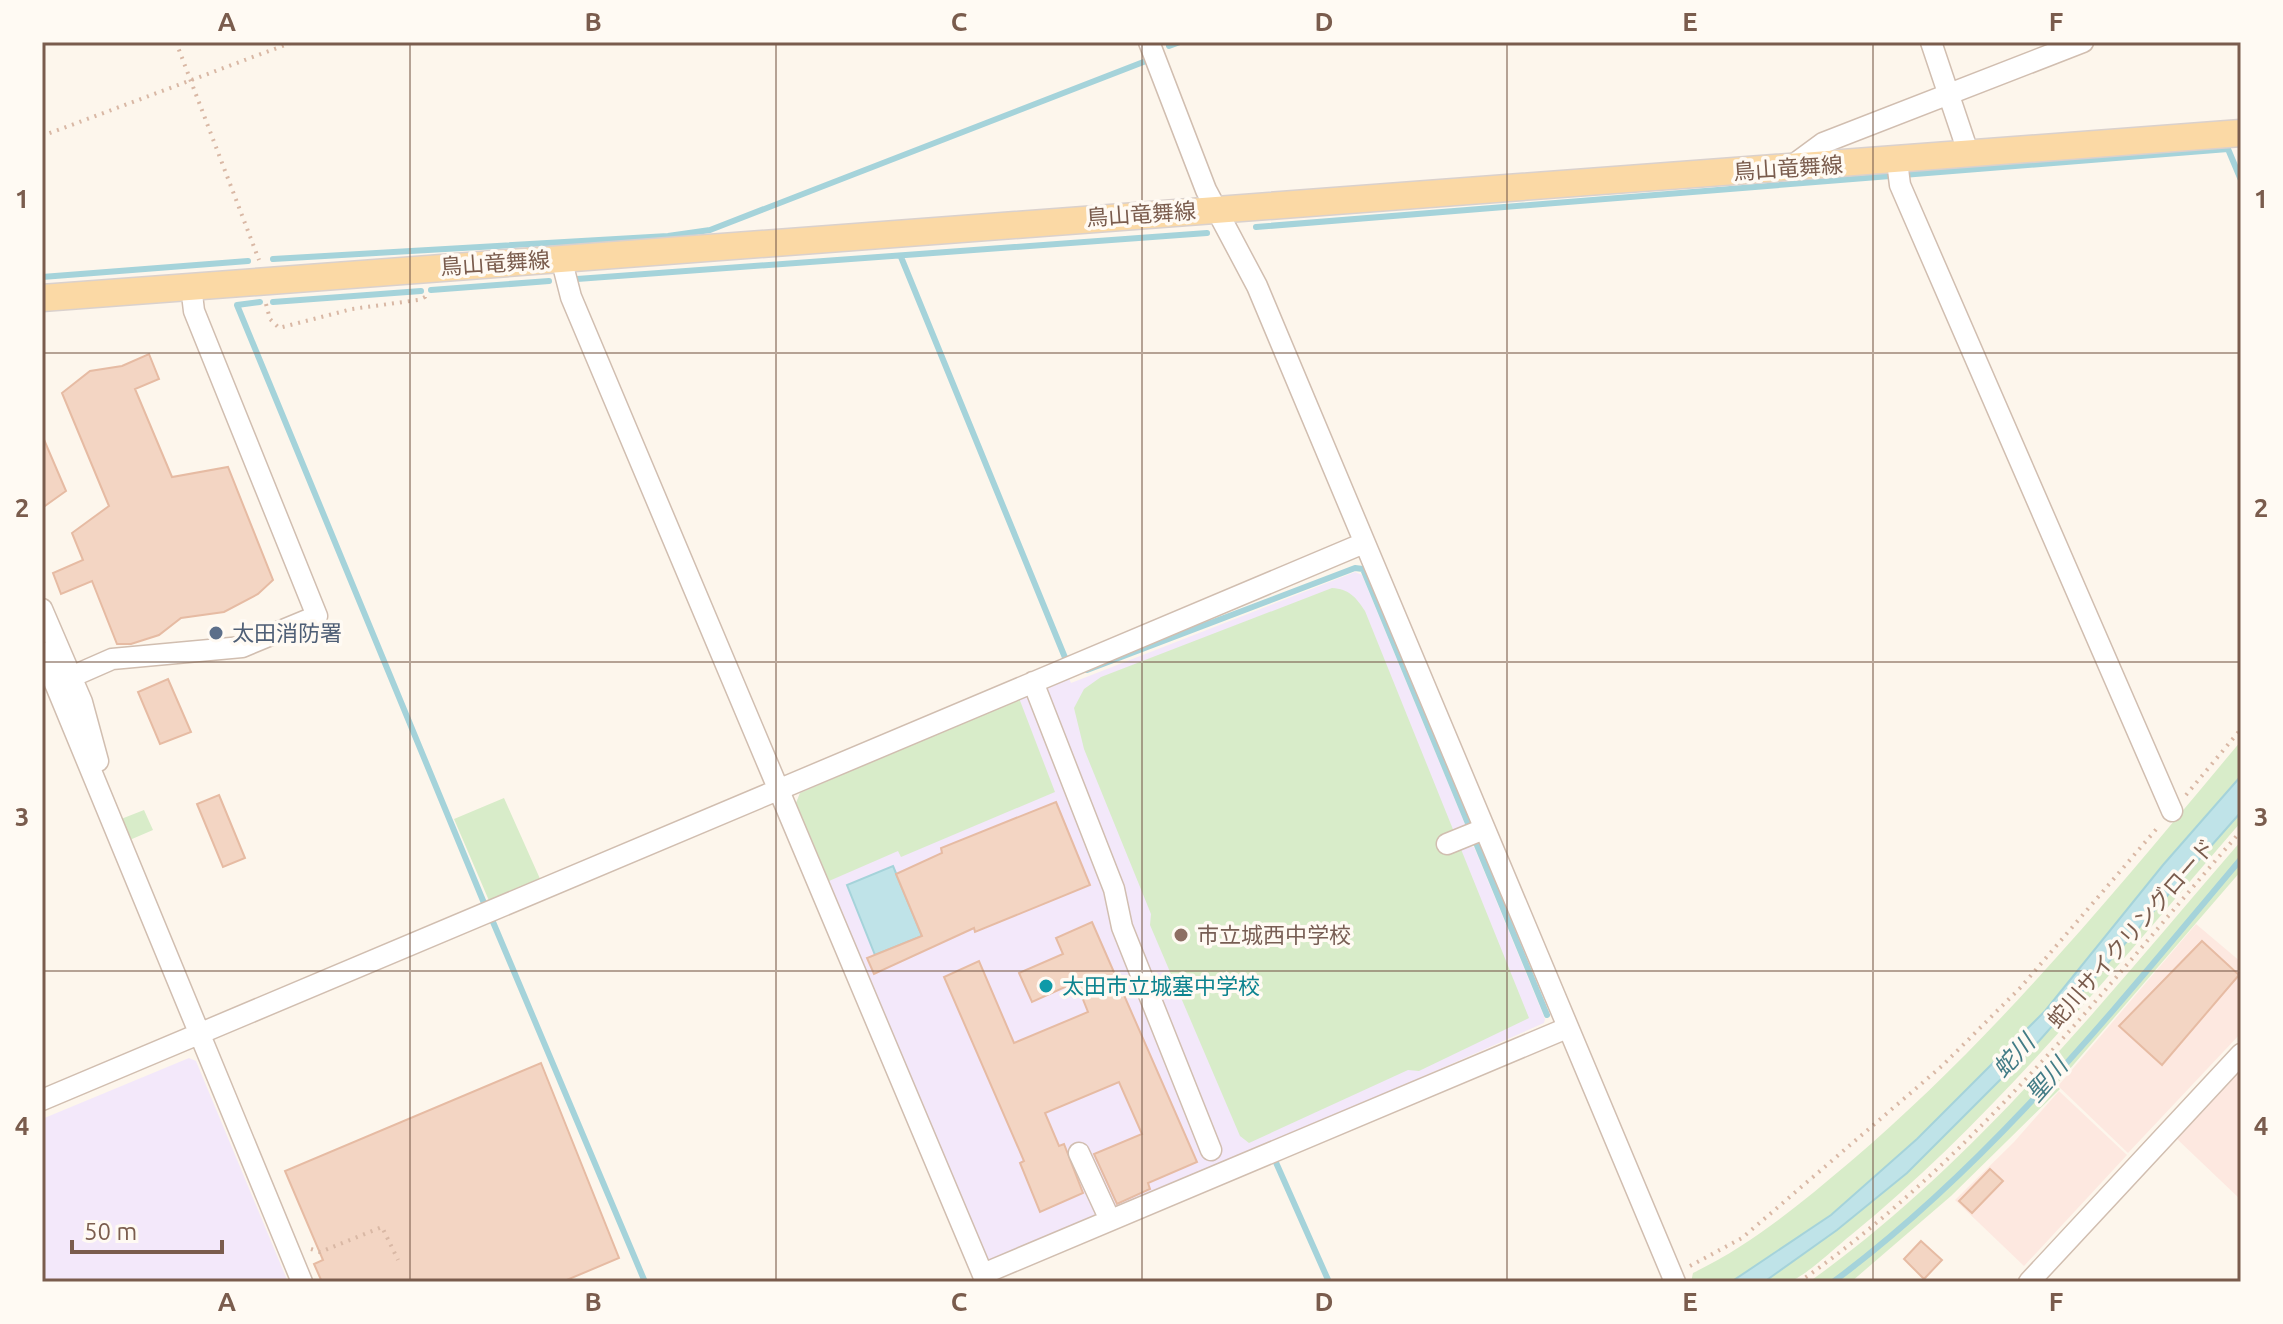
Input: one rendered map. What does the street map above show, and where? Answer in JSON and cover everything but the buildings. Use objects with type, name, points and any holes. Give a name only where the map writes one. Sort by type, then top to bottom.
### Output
[{"type":"main road","name":"鳥山竜舞線","points":[[42,298],[2241,133]]},
{"type":"street","points":[[1149,42],[1206,190],[1257,286],[1364,543],[1468,836],[1567,1028],[1670,1280]]},
{"type":"street","points":[[1931,42],[1969,155]]},
{"type":"street","points":[[1789,168],[1823,143],[2083,42]]},
{"type":"street","points":[[1897,161],[1900,185],[2172,811]]},
{"type":"street","points":[[561,258],[571,297],[983,1273],[1567,1028]]},
{"type":"street","points":[[63,680],[112,659],[242,647],[317,616],[194,311],[191,286]]},
{"type":"street","points":[[42,1100],[198,1035],[209,1026],[1364,543]]},
{"type":"street","points":[[42,609],[111,819],[302,1282]]},
{"type":"street","points":[[42,652],[63,680]]},
{"type":"street","points":[[1033,682],[1114,889],[1122,927],[1211,1150]]},
{"type":"street","points":[[2029,1282],[2241,1054]]},
{"type":"street","points":[[1079,1153],[1110,1220]]},
{"type":"path","points":[[176,42],[259,257],[270,319],[279,328],[352,309],[418,300],[425,297],[425,268]]},
{"type":"path","points":[[42,136],[293,42]]},
{"type":"path","points":[[1670,1280],[1742,1238],[1942,1066],[2021,987],[2241,729]]},
{"type":"path","name":"蛇川サイクリングロード","points":[[1799,1282],[1886,1216],[1982,1124],[2067,1032],[2241,831]]},
{"type":"path","points":[[303,1246],[320,1252],[382,1227],[398,1260]]},
{"type":"shaded area","name":"市立城西中学校","points":[[1355,572],[1362,575],[1467,829],[1462,834],[1466,847],[1474,847],[1545,1019],[1544,1023],[1107,1216],[994,1263],[985,1259],[796,803],[800,793],[1068,676],[1071,683]]},
{"type":"shaded area","points":[[2196,924],[2241,962],[2241,1033],[2128,1153],[2058,1086]]},
{"type":"shaded area","points":[[189,1058],[196,1061],[288,1282],[42,1282],[42,1119]]},
{"type":"shaded area","points":[[2241,1070],[2241,1200],[2177,1139]]},
{"type":"shaded area","points":[[2059,1091],[2127,1155],[2024,1266],[1955,1200],[2014,1142]]},
{"type":"green space","points":[[1332,588],[1352,595],[1365,611],[1529,1018],[1419,1071],[1408,1070],[1249,1143],[1240,1136],[1150,925],[1151,914],[1084,749],[1074,708],[1084,689],[1101,677]]},
{"type":"green space","points":[[1019,698],[1055,792],[901,857],[898,851],[829,881],[796,803],[800,793]]},
{"type":"green space","points":[[2241,741],[2241,776],[2163,865],[2045,1011],[1917,1139],[1831,1215],[1731,1282],[1691,1282],[1693,1273],[1756,1236],[1813,1193],[1956,1064],[2054,960]]},
{"type":"green space","points":[[504,798],[541,881],[490,903],[454,819]]},
{"type":"green space","points":[[144,810],[153,830],[125,842],[116,821]]},
{"type":"green space","points":[[2241,812],[2241,822],[2102,984],[1957,1140],[1905,1189],[1811,1268],[1788,1282],[1764,1282],[1837,1230]]},
{"type":"green space","points":[[2241,841],[2241,871],[2056,1085],[2060,1089],[1951,1196],[1851,1282],[1809,1282],[1870,1235],[1984,1131],[2090,1017]]},
{"type":"water","name":"蛇川","points":[[2241,776],[2241,812],[2039,1041],[1907,1173],[1837,1230],[1764,1282],[1731,1282],[1831,1215],[1917,1139],[2045,1011],[2163,865]]},
{"type":"water","points":[[893,866],[922,936],[875,955],[847,885]]},
{"type":"waterway","points":[[1169,46],[1180,42]]},
{"type":"waterway","points":[[273,259],[668,236],[710,230],[1146,61]]},
{"type":"waterway","points":[[1256,227],[2228,149],[2241,180]]},
{"type":"waterway","points":[[577,279],[1207,233]]},
{"type":"waterway","points":[[901,257],[1066,660]]},
{"type":"waterway","points":[[42,277],[248,261]]},
{"type":"waterway","points":[[431,290],[549,281]]},
{"type":"waterway","points":[[273,302],[421,291]]},
{"type":"waterway","points":[[260,302],[237,305],[484,903]]},
{"type":"waterway","points":[[1087,670],[1355,568],[1363,569],[1547,1015]]},
{"type":"waterway","name":"聖川","points":[[1833,1282],[1946,1188],[1998,1136],[2098,1027],[2241,859]]},
{"type":"waterway","points":[[493,922],[645,1282]]},
{"type":"waterway","points":[[1274,1158],[1329,1282]]},
{"type":"place","name":"太田消防署","points":[[216,633]]},
{"type":"place","name":"市立城西中学校","points":[[1181,935]]},
{"type":"place","name":"太田市立城塞中学校","points":[[1046,986]]}]
